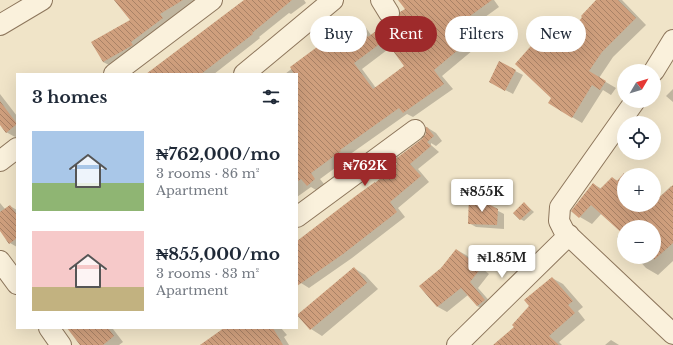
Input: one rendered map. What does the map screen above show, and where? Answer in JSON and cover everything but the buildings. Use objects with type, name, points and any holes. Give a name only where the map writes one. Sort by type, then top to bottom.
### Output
[{"type":"street","points":[[0,25],[42,0]]},
{"type":"street","points":[[115,73],[212,0]]},
{"type":"street","points":[[245,73],[333,0]]},
{"type":"street","points":[[658,64],[673,40]]},
{"type":"street","points":[[630,108],[560,207],[559,221],[564,231],[671,329]]},
{"type":"street","points":[[298,216],[415,130]]},
{"type":"street","points":[[0,161],[16,149]]},
{"type":"street","points":[[457,345],[569,235]]},
{"type":"street","points":[[0,261],[16,283]]},
{"type":"street","points":[[50,329],[61,345]]}]
